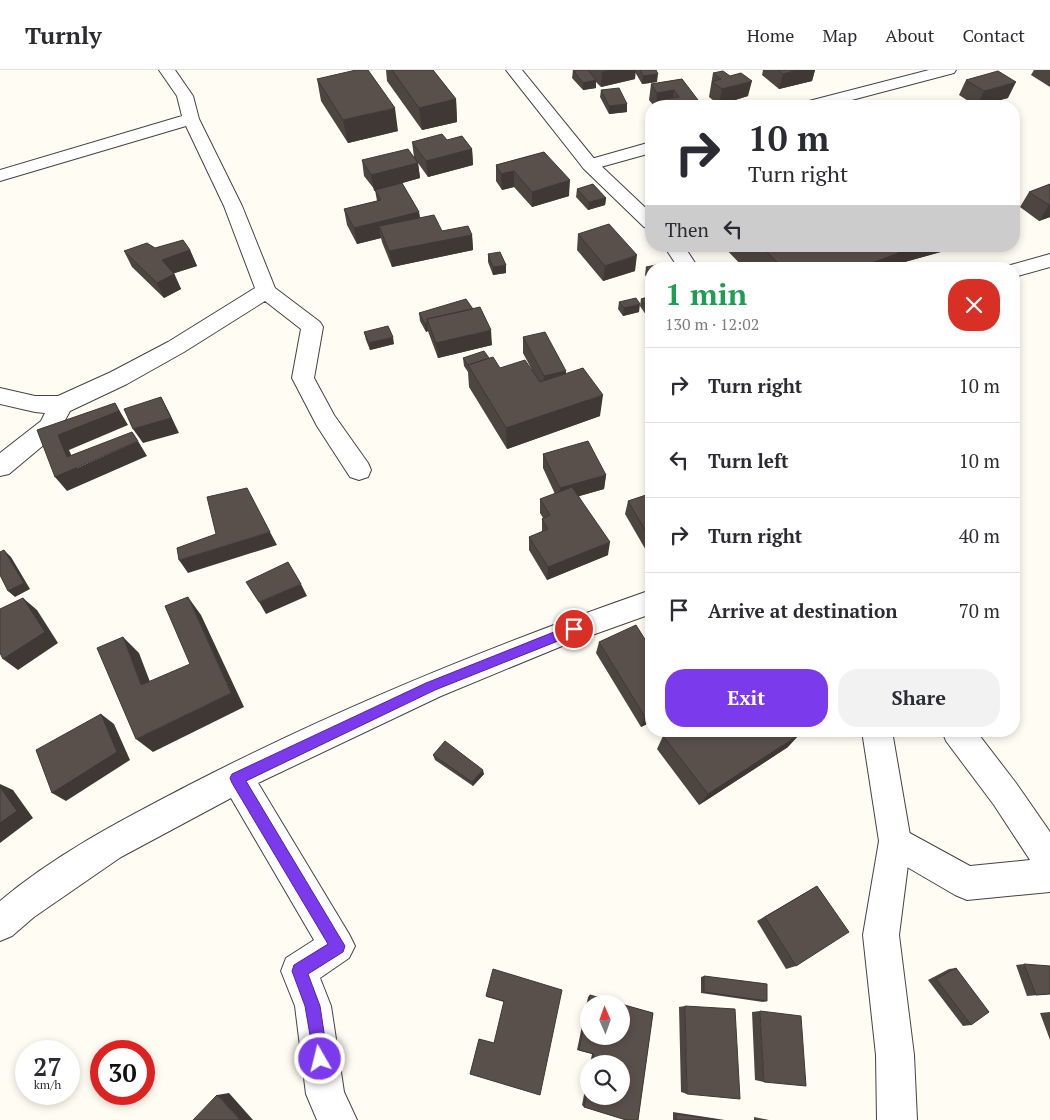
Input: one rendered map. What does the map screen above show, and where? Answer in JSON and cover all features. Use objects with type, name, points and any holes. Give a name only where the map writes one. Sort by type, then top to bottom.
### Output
[{"type":"street","points":[[167,70],[185,96],[191,119],[233,206],[266,291],[312,327],[304,378],[325,420],[359,470]]},
{"type":"street","points":[[514,70],[590,165],[645,217]]},
{"type":"street","points":[[834,100],[948,70]]},
{"type":"street","points":[[0,176],[191,119]]},
{"type":"street","points":[[590,165],[645,149]]},
{"type":"street","points":[[1020,269],[1050,260]]},
{"type":"street","points":[[0,396],[35,404],[62,405],[119,378],[176,347],[266,291]]},
{"type":"street","points":[[0,467],[50,427],[62,405]]},
{"type":"street","points":[[0,924],[22,905],[110,845],[237,778],[431,686],[558,635],[645,604]]},
{"type":"street","points":[[878,737],[895,841],[881,935],[895,1055],[898,1120]]},
{"type":"street","points":[[895,841],[967,883],[1045,870],[1005,794],[962,737]]},
{"type":"street","points":[[237,778],[337,946],[300,971],[313,1006],[325,1094],[337,1120]]},
{"type":"building","points":[[356,70],[368,70],[395,108],[343,120],[317,79]]},
{"type":"building","points":[[392,70],[433,70],[456,99],[419,108]]},
{"type":"building","points":[[573,70],[588,70],[596,80],[583,83]]},
{"type":"building","points":[[640,70],[656,70],[658,74],[643,76]]},
{"type":"building","points":[[778,70],[798,70],[783,74]]},
{"type":"building","points":[[723,71],[730,76],[741,73],[752,81],[722,89],[712,82],[721,79],[713,73]]},
{"type":"building","points":[[998,71],[1016,82],[984,91],[966,80]]},
{"type":"building","points":[[682,79],[698,100],[665,100],[679,97],[674,90],[657,93],[651,84]]},
{"type":"building","points":[[619,88],[627,104],[609,106],[601,90]]},
{"type":"building","points":[[442,134],[447,140],[462,136],[472,149],[426,161],[412,142]]},
{"type":"building","points":[[408,149],[418,163],[371,175],[362,160]]},
{"type":"building","points":[[544,152],[570,180],[532,192],[514,171],[501,174],[496,165]]},
{"type":"building","points":[[402,183],[419,212],[354,228],[344,209],[381,200],[375,190]]},
{"type":"building","points":[[593,184],[606,198],[589,202],[577,189]]},
{"type":"building","points":[[1050,184],[1050,205],[1029,192]]},
{"type":"building","points":[[434,215],[442,231],[468,226],[472,235],[389,251],[379,226]]},
{"type":"building","points":[[609,224],[637,255],[605,266],[578,234]]},
{"type":"building","points":[[183,240],[190,250],[162,260],[174,274],[157,283],[124,251],[147,243],[155,248]]},
{"type":"building","points":[[500,252],[506,265],[493,267],[488,254]]},
{"type":"building","points":[[767,252],[899,253],[874,262],[777,262]]},
{"type":"building","points":[[636,298],[640,304],[624,308],[619,302]]},
{"type":"building","points":[[466,299],[473,309],[427,319],[425,324],[419,313]]},
{"type":"building","points":[[480,307],[491,330],[436,343],[427,319]]},
{"type":"building","points":[[388,326],[393,337],[369,343],[364,332]]},
{"type":"building","points":[[545,332],[566,371],[544,376],[523,337]]},
{"type":"building","points":[[484,351],[489,358],[468,365],[463,358]]},
{"type":"building","points":[[493,357],[500,368],[525,360],[540,382],[583,368],[603,395],[506,428],[468,365]]},
{"type":"building","points":[[161,397],[171,418],[133,429],[124,409]]},
{"type":"building","points":[[115,403],[119,411],[58,435],[67,457],[132,432],[138,441],[55,477],[37,430]]},
{"type":"building","points":[[588,441],[606,475],[560,488],[543,454]]},
{"type":"building","points":[[572,487],[610,542],[548,567],[529,537],[548,529],[542,519],[550,515],[540,499]]},
{"type":"building","points":[[247,488],[270,532],[179,560],[177,548],[216,534],[207,497]]},
{"type":"building","points":[[645,495],[645,530],[628,501]]},
{"type":"building","points":[[4,550],[24,583],[8,591],[0,575],[0,552]]},
{"type":"building","points":[[288,562],[301,584],[259,602],[246,582]]},
{"type":"building","points":[[188,597],[231,693],[136,739],[97,648],[123,637],[141,685],[190,664],[165,606]]},
{"type":"building","points":[[23,598],[45,632],[3,659],[0,653],[0,609]]},
{"type":"building","points":[[636,625],[645,639],[645,717],[599,642]]},
{"type":"building","points":[[101,714],[117,752],[52,793],[36,750]]},
{"type":"building","points":[[664,737],[795,737],[708,794]]},
{"type":"building","points":[[445,741],[483,770],[472,782],[433,755]]},
{"type":"building","points":[[0,787],[17,811],[0,823]]},
{"type":"building","points":[[817,886],[849,932],[796,966],[765,917]]},
{"type":"building","points":[[1024,964],[1050,966],[1050,994],[1036,995]]},
{"type":"building","points":[[956,968],[989,1012],[971,1025],[936,979]]},
{"type":"building","points":[[493,969],[562,990],[540,1095],[470,1074],[479,1039],[494,1043],[504,1001],[486,996]]},
{"type":"building","points":[[704,976],[767,984],[767,1001],[704,992]]},
{"type":"building","points":[[630,1006],[653,1013],[638,1120],[626,1120],[584,1107],[584,1105],[630,1105],[630,1055],[594,1055],[579,1050],[580,1045],[630,1045]]},
{"type":"building","points":[[685,1006],[735,1009],[740,1099],[687,1094]]},
{"type":"building","points":[[760,1011],[801,1016],[806,1086],[764,1082]]},
{"type":"building","points":[[217,1095],[240,1120],[193,1120]]},
{"type":"building","points":[[676,1114],[719,1120],[676,1120]]},
{"type":"route","points":[[320,1059],[313,1006],[300,971],[337,946],[237,778],[431,686],[574,629]]}]
